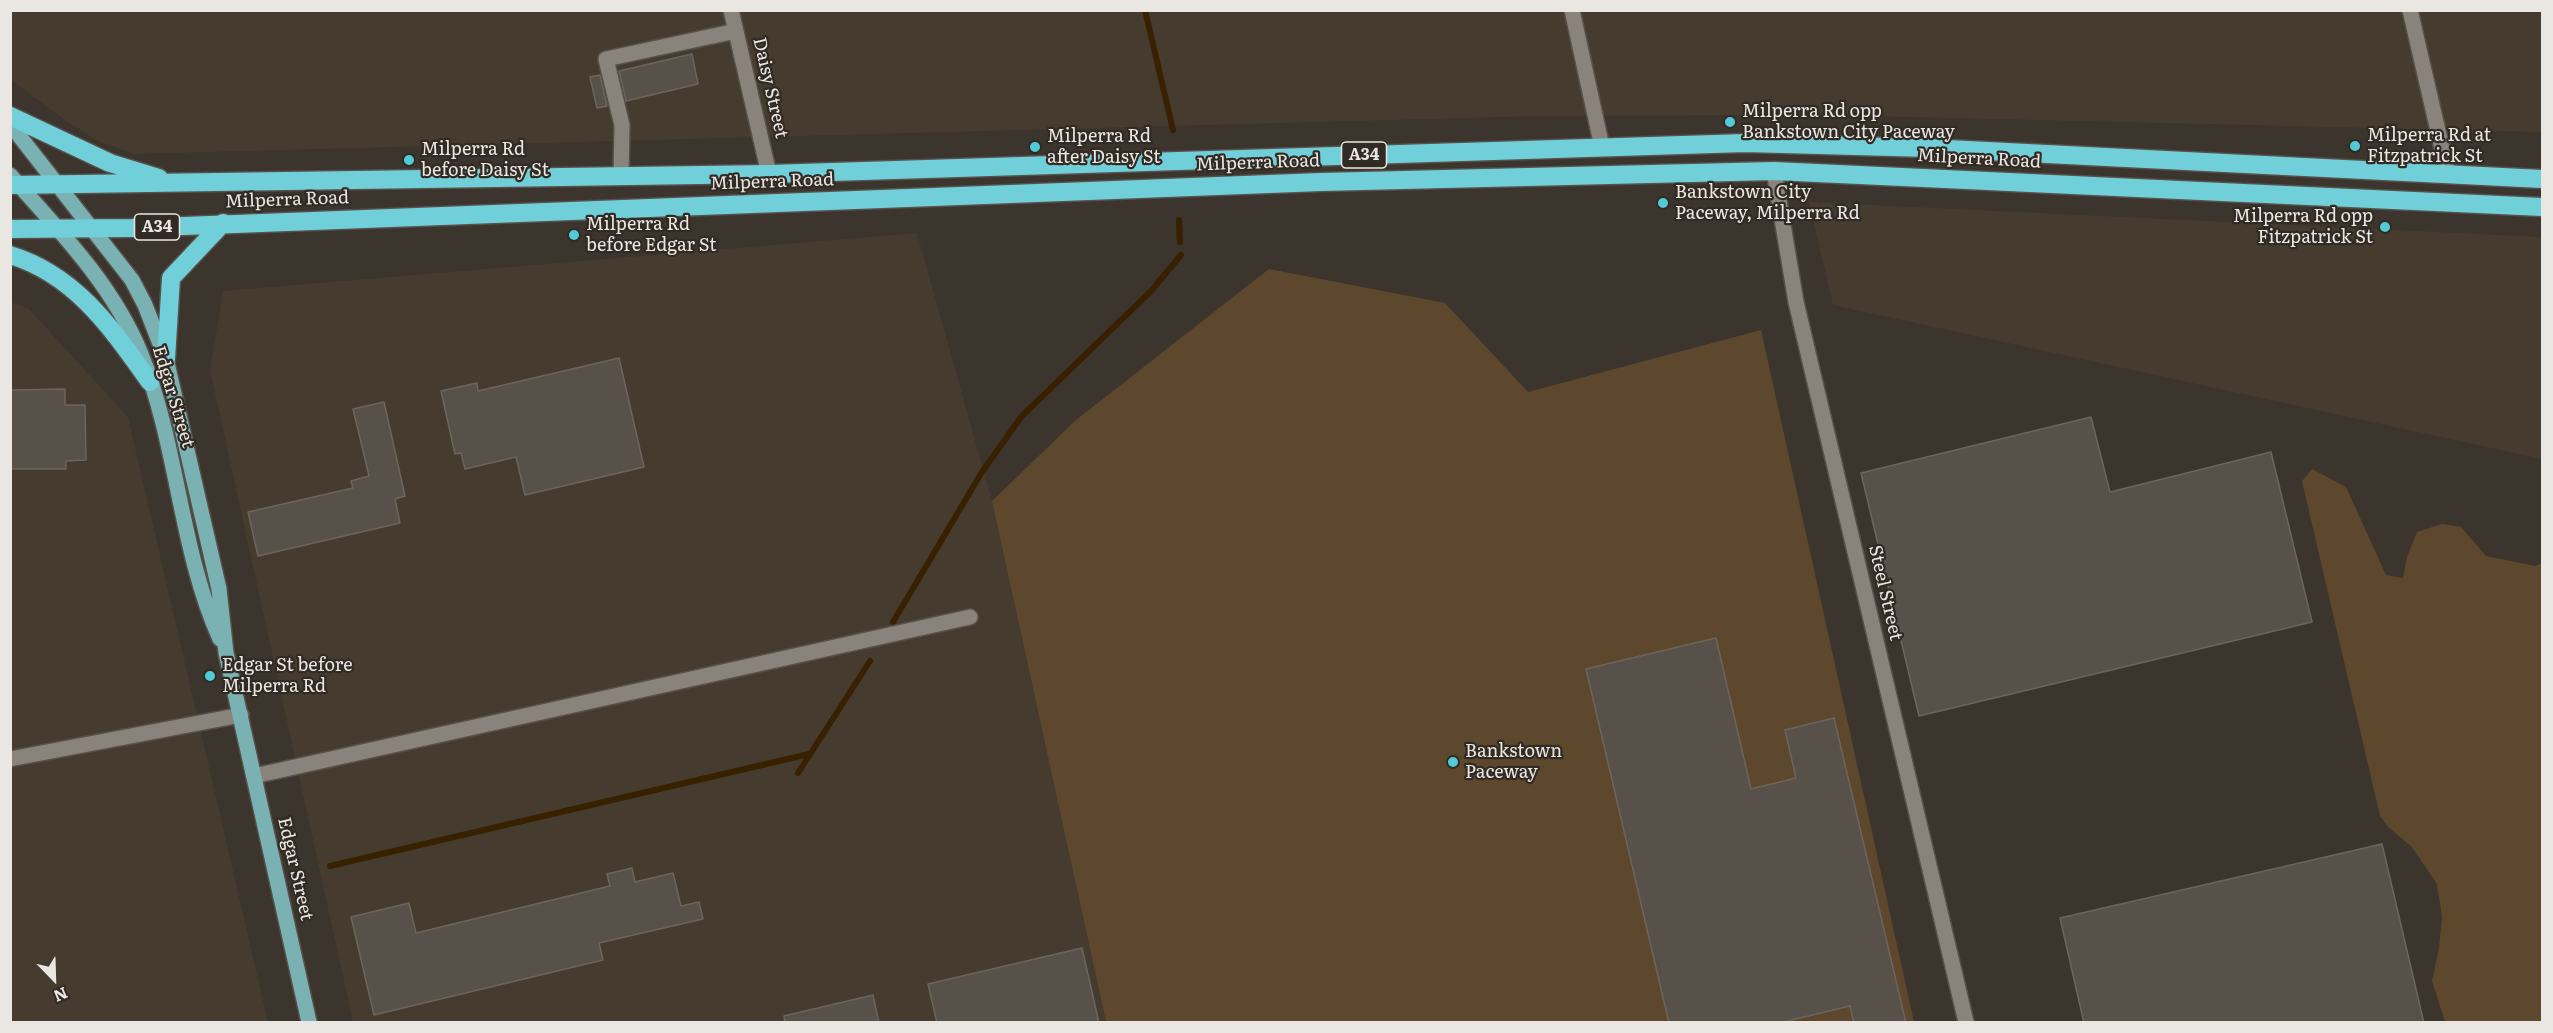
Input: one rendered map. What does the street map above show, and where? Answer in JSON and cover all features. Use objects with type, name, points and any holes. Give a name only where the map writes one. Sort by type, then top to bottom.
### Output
[{"type":"highway","points":[[10,116],[110,163],[142,174],[184,184]]},
{"type":"highway","name":"Milperra Road","points":[[13,181],[60,185],[184,184],[769,174],[1745,143],[1906,148],[2542,179]]},
{"type":"highway","name":"Milperra Road","points":[[10,229],[91,228],[1320,182],[1774,171],[2542,207]]},
{"type":"highway","points":[[166,359],[171,278],[223,223]]},
{"type":"highway","points":[[10,255],[47,270],[73,287],[110,327],[150,382]]},
{"type":"main road","name":"Edgar Street","points":[[10,124],[60,185],[132,280],[145,305],[166,359],[219,589],[226,653],[309,1023]]},
{"type":"main road","name":"Edgar Street","points":[[13,181],[92,270],[125,320],[142,355],[170,452],[207,609],[226,653]]},
{"type":"street","name":"Daisy Street","points":[[731,10],[769,174]]},
{"type":"street","points":[[1572,10],[1602,147]]},
{"type":"street","points":[[2410,10],[2448,174]]},
{"type":"street","points":[[621,177],[622,125],[606,59],[736,31]]},
{"type":"street","name":"Steel Street","points":[[1774,171],[1796,302],[1966,1023]]},
{"type":"street","points":[[254,777],[970,617]]},
{"type":"street","points":[[10,759],[241,715]]},
{"type":"shaded area","points":[[2542,10],[2542,132],[1826,115],[1540,116],[134,154],[96,140],[11,80],[10,11]]},
{"type":"shaded area","points":[[1809,202],[2542,237],[2542,459],[1833,305]]},
{"type":"shaded area","points":[[917,233],[992,501],[1106,1022],[353,1022],[210,370],[223,291]]},
{"type":"shaded area","name":"Bankstown Paceway","points":[[1269,269],[1445,303],[1528,392],[1761,330],[1914,1022],[1106,1022],[992,501],[1076,420]]},
{"type":"shaded area","points":[[11,302],[29,309],[128,417],[268,1022],[11,1022]]},
{"type":"shaded area","points":[[2312,469],[2346,487],[2386,575],[2403,578],[2407,557],[2417,532],[2442,524],[2461,527],[2486,556],[2535,566],[2542,563],[2542,1022],[2445,1022],[2432,981],[2439,948],[2442,917],[2437,884],[2412,847],[2388,827],[2380,816],[2302,481]]},
{"type":"building","points":[[692,54],[698,84],[626,101],[619,71]]},
{"type":"building","points":[[600,75],[607,106],[597,108],[590,77]]},
{"type":"building","points":[[619,358],[644,467],[525,495],[516,457],[465,469],[461,453],[455,454],[441,391],[477,383],[478,391]]},
{"type":"building","points":[[65,389],[65,405],[85,405],[86,460],[66,461],[66,469],[10,469],[10,390]]},
{"type":"building","points":[[384,402],[405,496],[395,499],[400,523],[258,556],[248,512],[353,488],[351,481],[369,476],[353,409]]},
{"type":"building","points":[[2091,417],[2110,492],[2271,452],[2312,622],[1919,716],[1861,473]]},
{"type":"building","points":[[1716,638],[1751,789],[1796,778],[1785,730],[1834,718],[1906,1023],[1854,1023],[1850,1006],[1779,1023],[1669,1023],[1586,669]]},
{"type":"building","points":[[2382,844],[2424,1023],[2084,1023],[2060,918]]},
{"type":"building","points":[[632,868],[635,882],[673,873],[681,906],[699,902],[703,919],[599,943],[603,960],[374,1015],[351,917],[409,903],[416,933],[610,886],[607,874]]},
{"type":"building","points":[[1082,948],[1099,1023],[937,1023],[928,984]]},
{"type":"building","points":[[873,995],[879,1023],[785,1023],[784,1016]]},
{"type":"waterway","points":[[1145,10],[1173,130]]},
{"type":"waterway","points":[[1179,220],[1180,242]]},
{"type":"waterway","points":[[893,622],[982,472],[1021,417],[1151,291],[1181,255]]},
{"type":"waterway","points":[[798,773],[870,661]]},
{"type":"waterway","points":[[330,866],[809,754]]},
{"type":"place","name":"Milperra Rd opp Bankstown City Paceway","points":[[1730,122]]},
{"type":"place","name":"Milperra Rd at Fitzpatrick St","points":[[2355,146]]},
{"type":"place","name":"Milperra Rd after Daisy St","points":[[1035,147]]},
{"type":"place","name":"Milperra Rd before Daisy St","points":[[409,160]]},
{"type":"place","name":"Bankstown City Paceway, Milperra Rd","points":[[1663,203]]},
{"type":"place","name":"Milperra Rd opp Fitzpatrick St","points":[[2385,227]]},
{"type":"place","name":"Milperra Rd before Edgar St","points":[[574,235]]},
{"type":"place","name":"Edgar St before Milperra Rd","points":[[210,676]]},
{"type":"place","name":"Bankstown Paceway","points":[[1453,762]]}]
